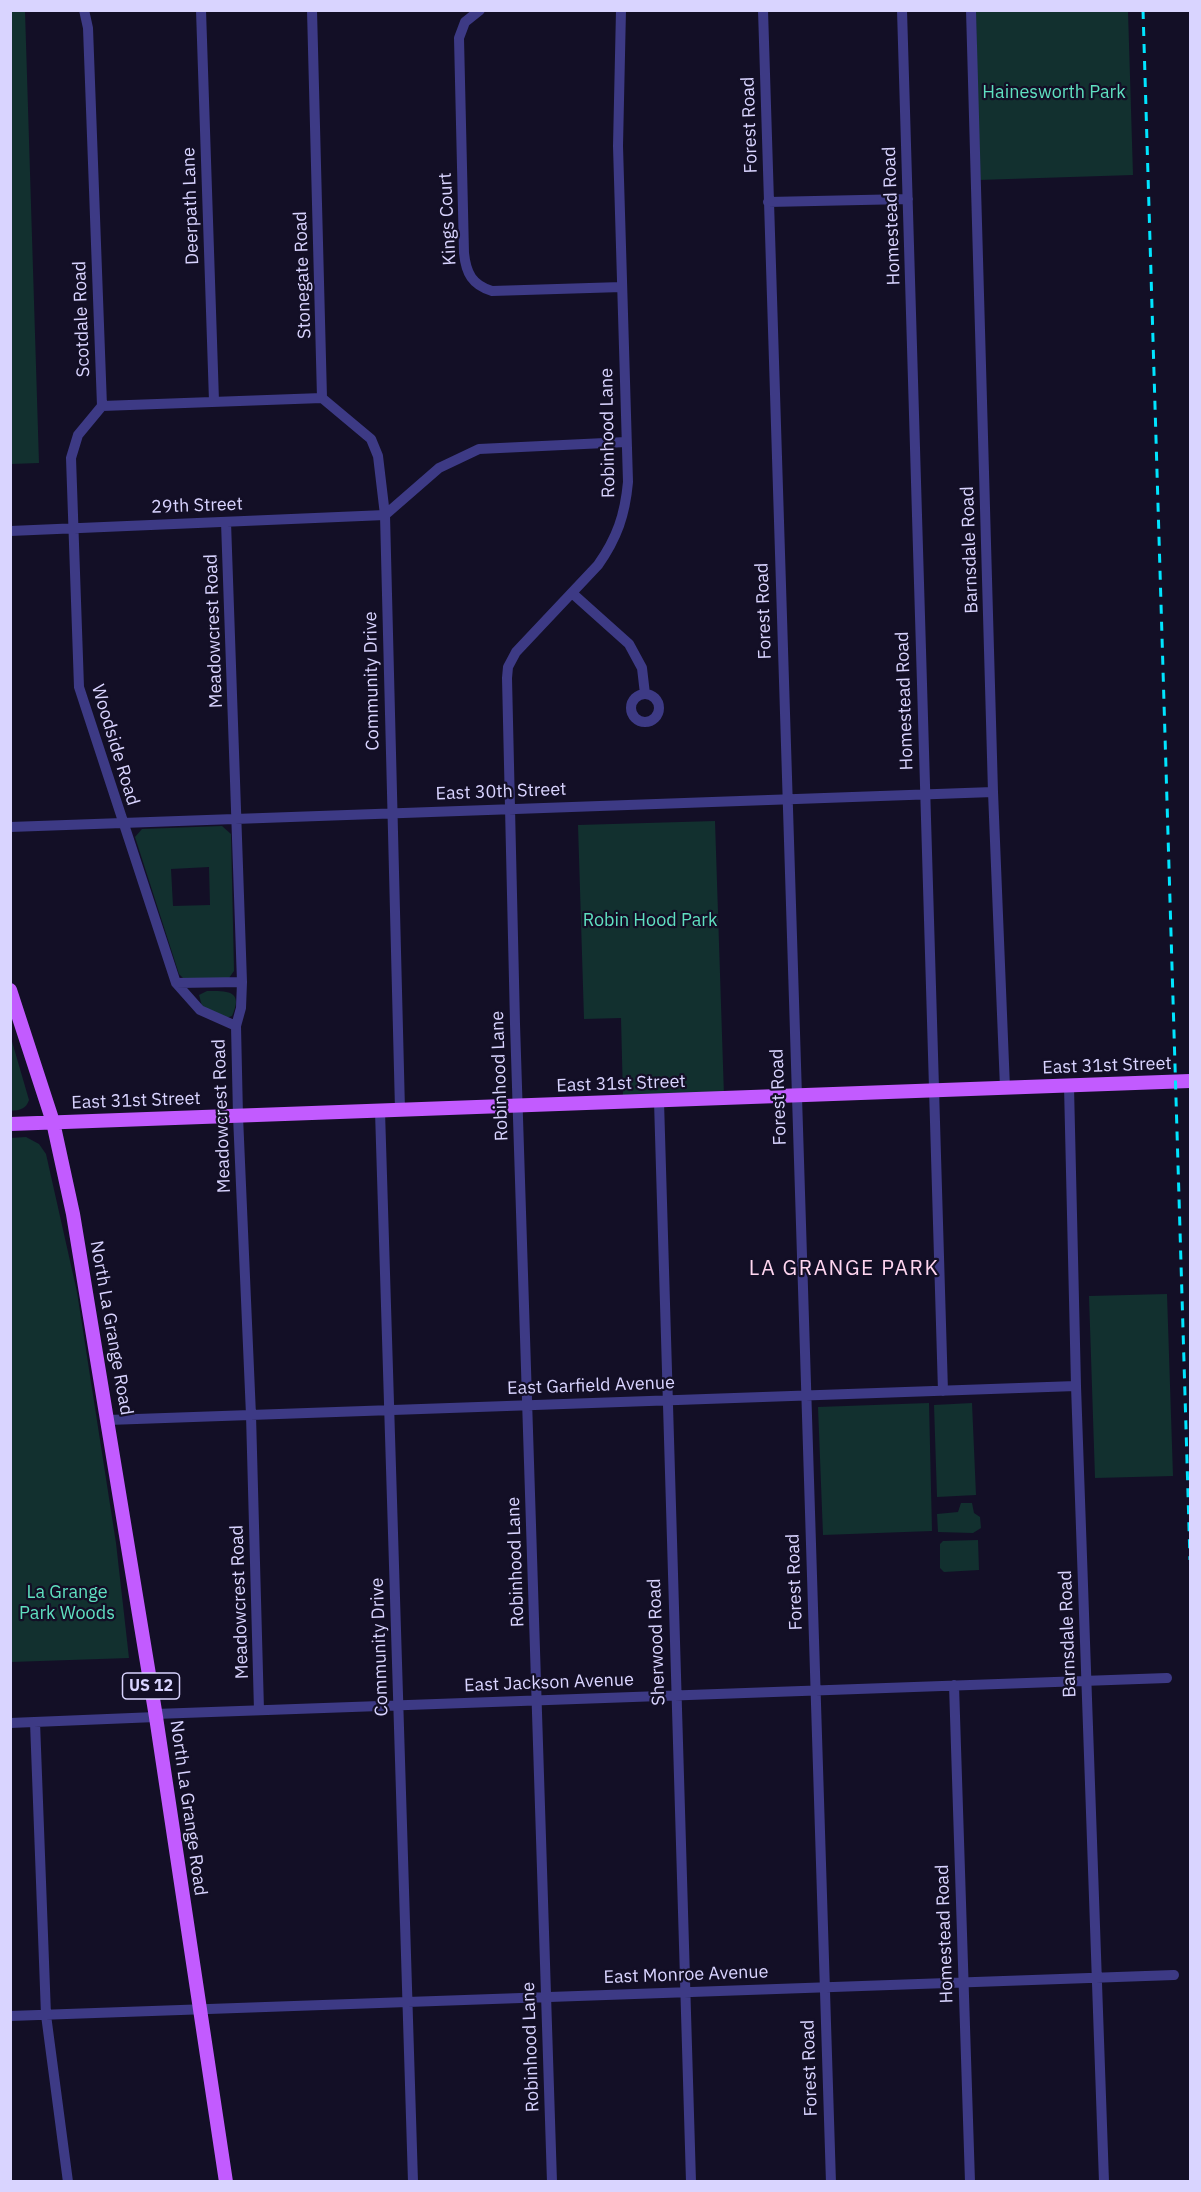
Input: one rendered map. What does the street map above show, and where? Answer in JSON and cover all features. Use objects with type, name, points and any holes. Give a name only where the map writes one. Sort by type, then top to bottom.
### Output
[{"type":"main road","name":"US 12","points":[[10,990],[53,1122]]},
{"type":"main road","name":"East 31st Street","points":[[10,1124],[1191,1081]]},
{"type":"main road","name":"North La Grange Road","points":[[53,1122],[68,1193],[108,1420],[156,1715],[226,2181]]},
{"type":"street","name":"Scotdale Road","points":[[84,10],[88,28],[102,406]]},
{"type":"street","name":"Deerpath Lane","points":[[201,10],[214,401]]},
{"type":"street","name":"Stonegate Road","points":[[312,10],[322,398]]},
{"type":"street","name":"Kings Court","points":[[480,10],[465,21],[459,38],[464,253],[470,278],[482,288],[492,291],[622,287]]},
{"type":"street","name":"Robinhood Lane","points":[[552,2181],[518,1106],[508,667],[516,652],[598,565],[619,530],[625,508],[628,482],[618,146],[621,10]]},
{"type":"street","name":"Forest Road","points":[[763,10],[831,2181]]},
{"type":"street","name":"Homestead Road","points":[[902,10],[943,1391]]},
{"type":"street","name":"Barnsdale Road","points":[[971,10],[993,792],[1005,1088]]},
{"type":"street","points":[[768,202],[908,199]]},
{"type":"street","points":[[102,406],[322,398],[371,439],[378,456],[385,515]]},
{"type":"street","name":"Woodside Road","points":[[102,406],[78,435],[70,458],[79,687],[121,822],[176,983],[200,1010],[236,1026]]},
{"type":"street","points":[[385,515],[439,468],[479,449],[626,442]]},
{"type":"street","name":"29th Street","points":[[10,531],[385,515]]},
{"type":"street","name":"Community Drive","points":[[385,515],[400,1110]]},
{"type":"street","name":"Meadowcrest Road","points":[[226,522],[242,982],[241,1008],[236,1026],[238,1116],[251,1415],[259,1710]]},
{"type":"street","points":[[572,593],[629,644],[642,668],[645,694]]},
{"type":"street","name":"East 30th Street","points":[[10,827],[993,792]]},
{"type":"street","points":[[176,983],[242,982]]},
{"type":"street","name":"Barnsdale Road","points":[[1069,1086],[1076,1386],[1104,2181]]},
{"type":"street","name":"Sherwood Road","points":[[658,1101],[691,2181]]},
{"type":"street","name":"Community Drive","points":[[380,1111],[412,2181]]},
{"type":"street","name":"East Garfield Avenue","points":[[108,1420],[1076,1386]]},
{"type":"street","name":"East Jackson Avenue","points":[[10,1723],[259,1710],[1167,1678]]},
{"type":"street","name":"Homestead Road","points":[[954,1685],[970,2181]]},
{"type":"street","points":[[35,1722],[46,2015],[68,2181]]},
{"type":"street","name":"East Monroe Avenue","points":[[10,2016],[1174,1975]]},
{"type":"green space","points":[[10,11],[25,11],[39,463],[11,464]]},
{"type":"green space","name":"Hainesworth Park","points":[[976,11],[1128,11],[1133,175],[978,180]]},
{"type":"green space","name":"Robin Hood Park","points":[[715,821],[724,1096],[623,1098],[621,1018],[584,1019],[578,825]]},
{"type":"green space","points":[[222,826],[231,834],[234,971],[229,978],[183,978],[179,974],[135,837],[142,829]],"holes":[[[209,867],[210,905],[173,906],[171,869]]]},
{"type":"green space","points":[[207,991],[227,992],[235,997],[232,1016],[226,1018],[202,1006],[199,995]]},
{"type":"green space","points":[[11,1038],[29,1100],[22,1109],[11,1111]]},
{"type":"green space","name":"La Grange Park Woods","points":[[26,1137],[39,1144],[46,1154],[77,1292],[116,1543],[129,1658],[11,1662],[10,1138]]},
{"type":"green space","points":[[1167,1294],[1173,1476],[1095,1478],[1089,1296]]},
{"type":"green space","points":[[929,1403],[932,1531],[823,1535],[818,1407]]},
{"type":"green space","points":[[972,1403],[976,1495],[937,1497],[934,1405]]},
{"type":"green space","points":[[961,1503],[972,1503],[974,1513],[980,1517],[981,1528],[973,1533],[938,1532],[937,1514],[958,1512]]},
{"type":"green space","points":[[978,1540],[979,1570],[944,1572],[940,1568],[940,1544],[943,1541]]},
{"type":"railway","points":[[1143,10],[1190,1560]]},
{"type":"district","name":"LA GRANGE PARK","points":[[844,1269]]}]
